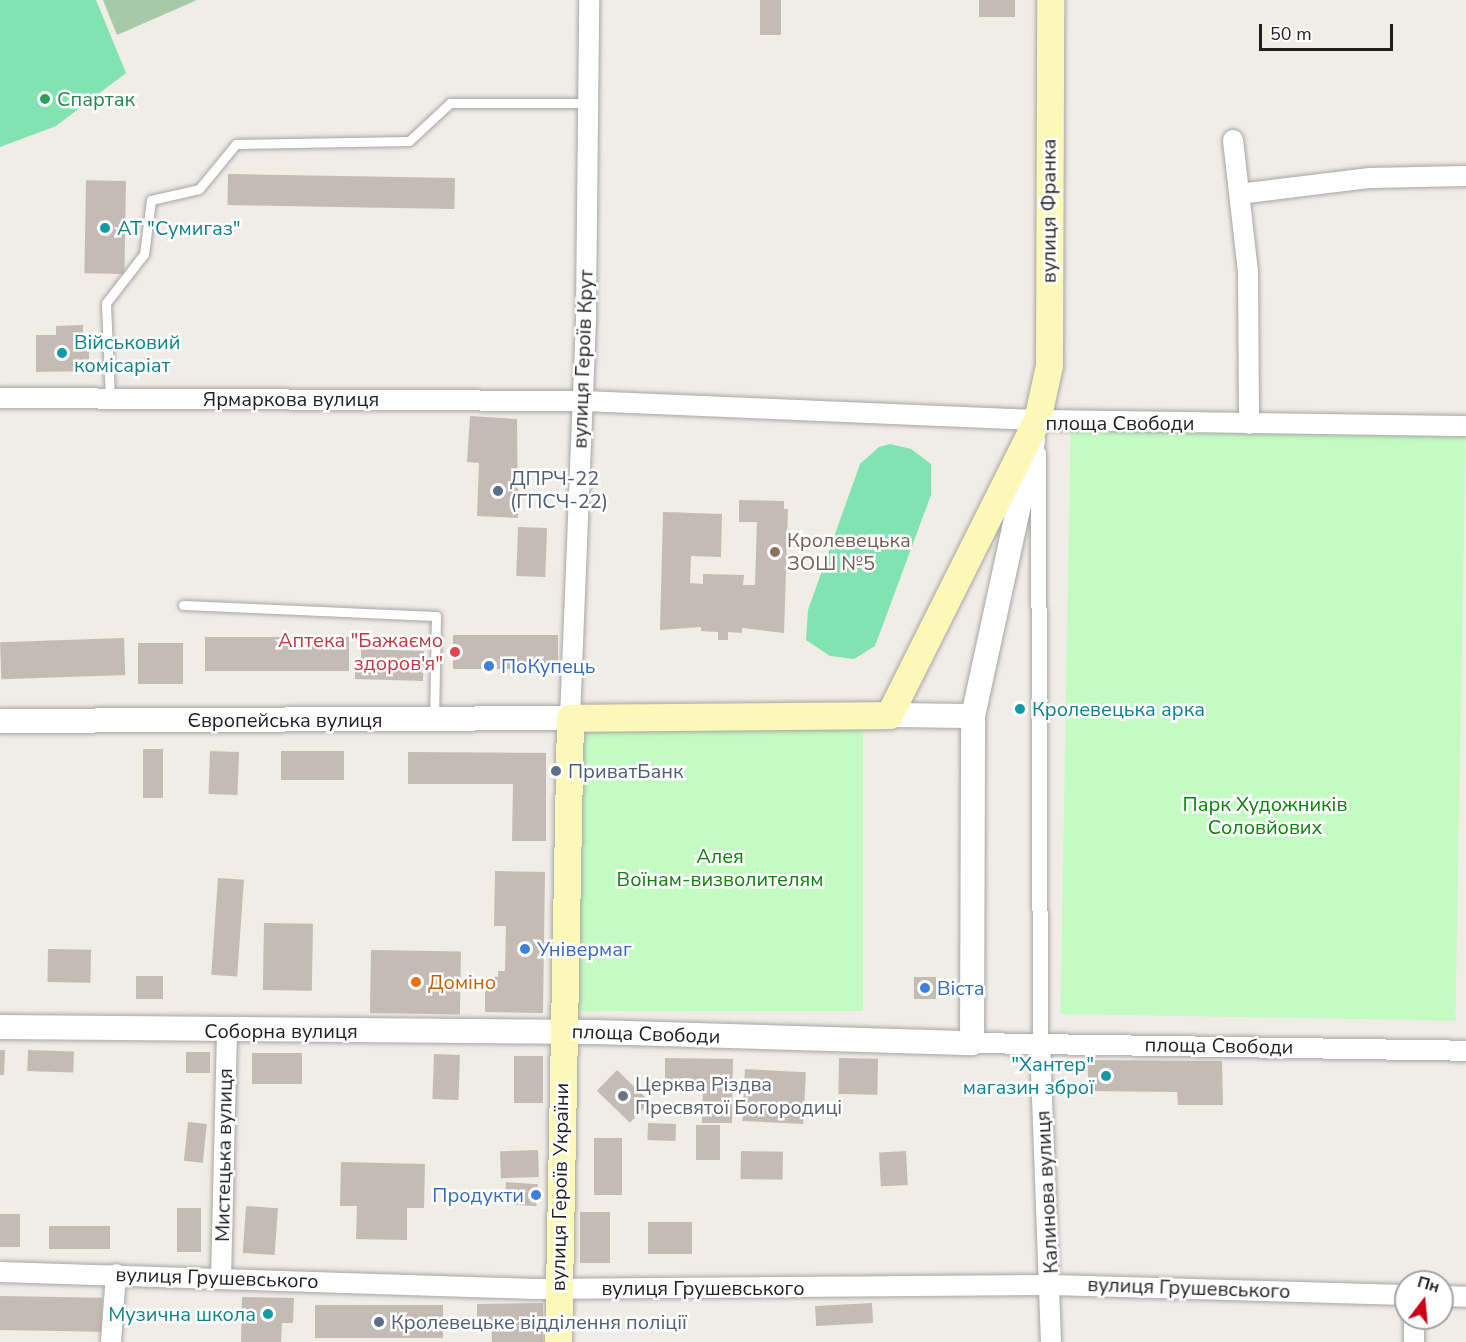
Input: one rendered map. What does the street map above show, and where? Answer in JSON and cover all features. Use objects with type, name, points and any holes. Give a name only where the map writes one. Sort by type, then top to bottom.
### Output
[{"type":"main road","name":"вулиця Франка","points":[[889,716],[1037,420],[1049,365],[1050,0]]},
{"type":"main road","points":[[570,718],[889,716]]},
{"type":"main road","name":"площа Свободи","points":[[562,1031],[570,718]]},
{"type":"main road","name":"вулиця Героїв України","points":[[558,1342],[562,1031]]},
{"type":"street","name":"вулиця Героїв Крут","points":[[570,718],[582,401],[589,0]]},
{"type":"street","points":[[1233,140],[1248,272],[1249,424]]},
{"type":"street","points":[[1239,194],[1370,178],[1466,176]]},
{"type":"street","name":"Ярмаркова вулиця","points":[[0,398],[582,401],[1037,420]]},
{"type":"street","name":"площа Свободи","points":[[972,1042],[973,716],[1037,420],[1466,426]]},
{"type":"street","points":[[1037,420],[1040,1043]]},
{"type":"street","points":[[889,716],[973,716]]},
{"type":"street","name":"Європейська вулиця","points":[[0,721],[570,718]]},
{"type":"street","name":"Соборна вулиця","points":[[0,1027],[227,1031],[562,1031]]},
{"type":"street","name":"Мистецька вулиця","points":[[221,1278],[227,1031]]},
{"type":"street","name":"площа Свободи","points":[[562,1031],[972,1042],[1466,1051]]},
{"type":"street","name":"Калинова вулиця","points":[[1040,1043],[1051,1285],[1051,1342]]},
{"type":"street","name":"вулиця Грушевського","points":[[0,1272],[558,1289],[1051,1285],[1394,1295]]},
{"type":"street","points":[[111,1342],[116,1275]]},
{"type":"lane","points":[[110,399],[106,303],[144,254],[151,200],[199,189],[236,144],[409,141],[450,103],[588,103]]},
{"type":"lane","points":[[183,605],[436,616],[434,719]]},
{"type":"green space","name":"Спартак","points":[[0,0],[96,0],[126,73],[56,126],[0,147]]},
{"type":"green space","points":[[103,0],[197,0],[117,35]]},
{"type":"green space","name":"Парк Художників Соловйових","points":[[1071,410],[1466,417],[1455,1021],[1060,1014]]},
{"type":"green space","points":[[890,444],[911,449],[931,464],[931,495],[875,646],[854,659],[830,656],[806,640],[808,610],[860,464],[879,447]]},
{"type":"green space","name":"Алея Воїнам-визволителям","points":[[576,724],[863,724],[863,1011],[576,1011]]},
{"type":"building","points":[[760,0],[781,0],[781,35],[760,35]]},
{"type":"building","points":[[979,0],[1015,0],[1015,17],[979,17]]},
{"type":"building","points":[[228,174],[455,178],[454,209],[227,205]]},
{"type":"building","name":"АТ \"Сумигаз\"","points":[[86,180],[126,181],[124,274],[84,273]]},
{"type":"building","name":"Військовий комісаріат","points":[[83,325],[83,334],[89,334],[89,371],[36,372],[36,335],[56,335],[56,326]]},
{"type":"building","name":"ДПРЧ-22 (ГПСЧ-22)","points":[[470,416],[517,419],[518,518],[477,516],[479,463],[467,462]]},
{"type":"building","points":[[739,500],[784,501],[784,509],[788,509],[784,633],[742,628],[742,633],[728,632],[728,640],[718,640],[718,632],[701,631],[701,627],[660,630],[663,512],[722,514],[721,557],[691,556],[690,583],[703,584],[703,574],[744,575],[743,585],[755,585],[757,522],[739,522]]},
{"type":"building","points":[[518,527],[547,528],[545,577],[516,576]]},
{"type":"building","points":[[453,635],[558,635],[558,669],[453,669]]},
{"type":"building","points":[[205,637],[349,637],[349,671],[205,671]]},
{"type":"building","points":[[124,638],[125,675],[1,679],[0,642]]},
{"type":"building","points":[[138,643],[183,643],[183,684],[138,684]]},
{"type":"building","points":[[361,649],[424,651],[423,681],[355,679],[355,659],[361,659]]},
{"type":"building","points":[[143,749],[163,749],[163,798],[143,798]]},
{"type":"building","points":[[210,751],[239,752],[237,795],[208,794]]},
{"type":"building","points":[[281,751],[344,751],[344,780],[281,780]]},
{"type":"building","points":[[408,752],[546,753],[546,841],[512,841],[513,784],[408,784]]},
{"type":"building","name":"Універмаг","points":[[495,871],[545,872],[543,1013],[485,1012],[485,977],[498,977],[498,971],[505,971],[506,926],[494,926]]},
{"type":"building","points":[[218,878],[244,880],[237,977],[211,975]]},
{"type":"building","points":[[264,923],[313,924],[312,991],[263,990]]},
{"type":"building","points":[[48,949],[91,950],[90,983],[47,982]]},
{"type":"building","name":"Доміно","points":[[371,950],[461,952],[460,1015],[370,1013]]},
{"type":"building","points":[[136,976],[163,976],[163,999],[136,999]]},
{"type":"building","name":"Віста","points":[[914,977],[936,977],[936,999],[914,999]]},
{"type":"building","points":[[0,1050],[5,1050],[4,1075],[0,1075]]},
{"type":"building","points":[[28,1050],[74,1052],[73,1073],[27,1071]]},
{"type":"building","points":[[186,1052],[210,1052],[210,1073],[186,1073]]},
{"type":"building","points":[[252,1053],[302,1053],[302,1084],[252,1084]]},
{"type":"building","points":[[434,1054],[460,1055],[458,1100],[432,1099]]},
{"type":"building","points":[[514,1056],[543,1056],[543,1103],[514,1103]]},
{"type":"building","points":[[665,1058],[733,1059],[732,1123],[702,1123],[703,1081],[665,1081]]},
{"type":"building","points":[[839,1058],[878,1059],[877,1095],[838,1094]]},
{"type":"building","points":[[1087,1060],[1222,1061],[1223,1105],[1178,1105],[1177,1092],[1089,1091]]},
{"type":"building","points":[[745,1069],[806,1072],[803,1124],[742,1121]]},
{"type":"building","name":"Церква Різдва Пресвятої Богородиці","points":[[617,1070],[650,1102],[630,1123],[597,1091]]},
{"type":"building","points":[[188,1122],[207,1124],[203,1163],[184,1161]]},
{"type":"building","points":[[648,1123],[676,1124],[675,1141],[647,1140]]},
{"type":"building","points":[[696,1125],[720,1125],[720,1160],[696,1160]]},
{"type":"building","points":[[594,1138],[622,1138],[622,1195],[594,1195]]},
{"type":"building","points":[[538,1150],[539,1177],[501,1178],[500,1151]]},
{"type":"building","points":[[741,1151],[783,1152],[783,1180],[741,1179]]},
{"type":"building","points":[[906,1151],[908,1185],[881,1186],[879,1152]]},
{"type":"building","points":[[341,1162],[425,1164],[424,1208],[407,1208],[407,1240],[356,1239],[357,1206],[340,1206]]},
{"type":"building","points":[[506,1182],[538,1184],[536,1206],[504,1204]]},
{"type":"building","points":[[246,1206],[278,1208],[275,1255],[243,1253]]},
{"type":"building","points":[[177,1208],[201,1208],[201,1252],[177,1252]]},
{"type":"building","points":[[580,1212],[610,1212],[610,1263],[580,1263]]},
{"type":"building","points":[[0,1214],[20,1214],[20,1247],[0,1247]]},
{"type":"building","points":[[648,1222],[692,1222],[692,1254],[648,1254]]},
{"type":"building","points":[[49,1226],[110,1226],[110,1249],[49,1249]]},
{"type":"building","points":[[0,1296],[102,1298],[101,1332],[0,1330]]},
{"type":"building","name":"Музична школа","points":[[242,1297],[294,1298],[293,1323],[282,1323],[281,1342],[241,1342]]},
{"type":"building","points":[[543,1303],[543,1342],[492,1342],[491,1319],[477,1320],[477,1304]]},
{"type":"building","points":[[872,1303],[873,1323],[816,1326],[815,1306]]},
{"type":"building","name":"Кролевецьке відділення поліції","points":[[315,1305],[443,1305],[443,1338],[315,1338]]},
{"type":"place","name":"Спартак","points":[[45,99]]},
{"type":"place","name":"АТ \"Сумигаз\"","points":[[105,228]]},
{"type":"place","name":"Військовий комісаріат","points":[[62,353]]},
{"type":"place","name":"ДПРЧ-22 (ГПСЧ-22)","points":[[498,491]]},
{"type":"place","name":"Кролевецька ЗОШ №5","points":[[775,552]]},
{"type":"place","name":"Аптека \"Бажаємо здоров'я\"","points":[[455,652]]},
{"type":"place","name":"ПоКупець","points":[[489,666]]},
{"type":"place","name":"Кролевецька арка","points":[[1020,709]]},
{"type":"place","name":"ПриватБанк","points":[[556,771]]},
{"type":"place","name":"Універмаг","points":[[525,949]]},
{"type":"place","name":"Доміно","points":[[416,982]]},
{"type":"place","name":"Віста","points":[[925,988]]},
{"type":"place","name":"\"Хантер\" магазин зброї","points":[[1106,1076]]},
{"type":"place","name":"Церква Різдва Пресвятої Богородиці","points":[[623,1096]]},
{"type":"place","name":"Продукти","points":[[536,1195]]},
{"type":"place","name":"Музична школа","points":[[268,1314]]},
{"type":"place","name":"Кролевецьке відділення поліції","points":[[379,1322]]}]
